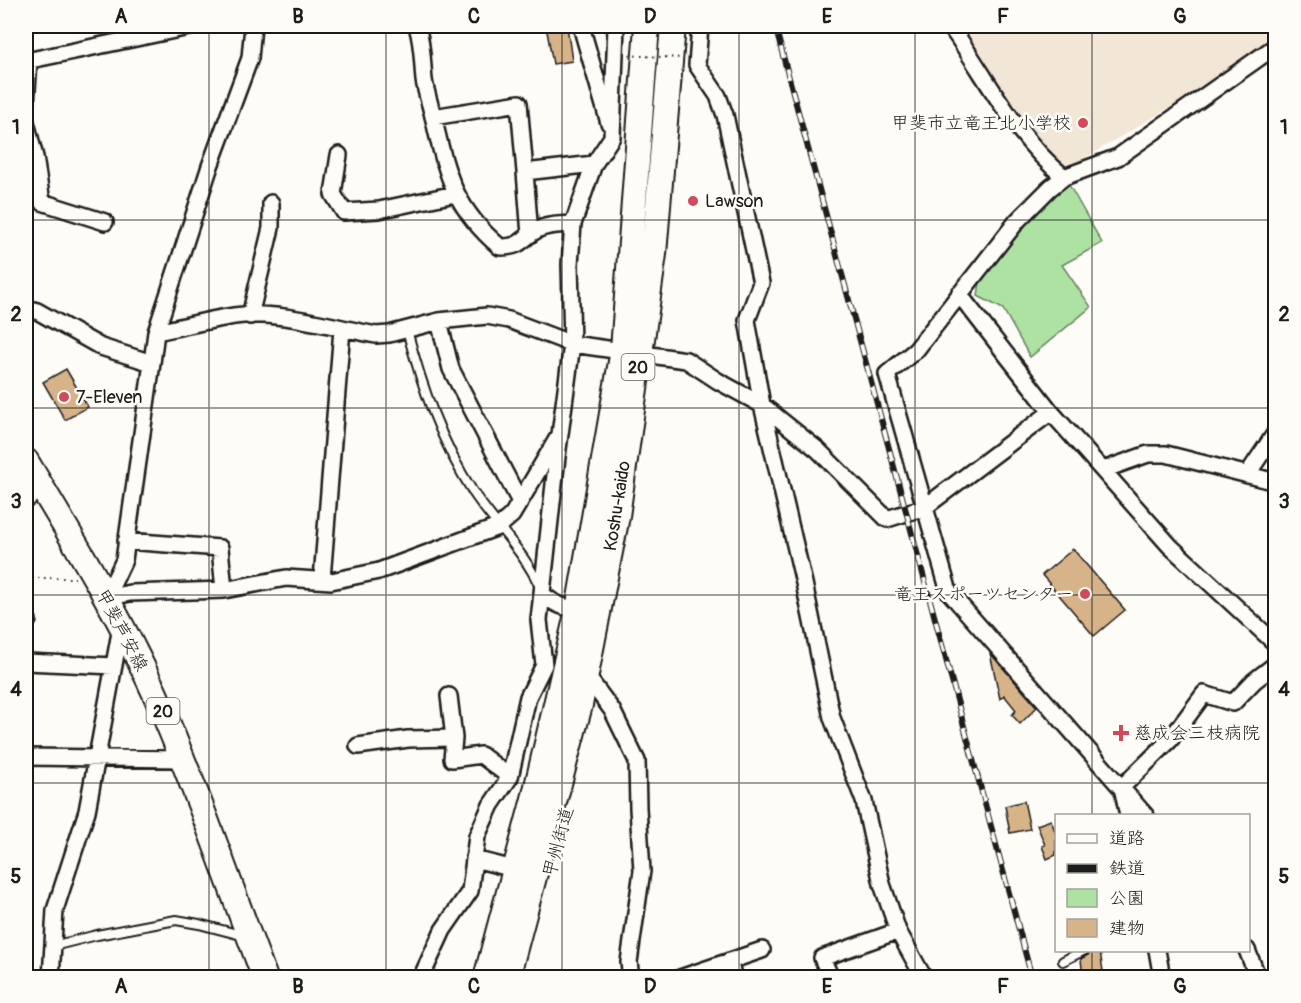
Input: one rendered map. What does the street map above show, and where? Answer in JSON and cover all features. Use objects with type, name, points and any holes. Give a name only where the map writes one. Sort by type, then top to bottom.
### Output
[{"type":"main road","name":"Koshu-kaido","points":[[486,978],[509,965],[576,668],[617,516],[631,351],[647,26]]},
{"type":"main road","name":"Koshu-kaido","points":[[580,705],[576,668],[578,610],[631,351],[654,254],[673,26]]},
{"type":"main road","name":"甲斐芦安線","points":[[26,461],[34,497],[92,574],[122,627],[160,704],[265,978]]},
{"type":"main road","name":"20","points":[[472,978],[506,867],[550,695],[576,668]]},
{"type":"main road","name":"甲州街道","points":[[509,965],[579,762],[580,705]]},
{"type":"street","points":[[26,105],[27,60],[194,26]]},
{"type":"street","points":[[106,598],[123,560],[156,332],[210,166],[250,58],[253,26]]},
{"type":"street","points":[[417,26],[423,47],[424,81],[440,148],[455,194],[482,232],[500,247],[513,247],[536,230],[550,225],[573,224]]},
{"type":"street","points":[[581,26],[612,133]]},
{"type":"street","points":[[421,978],[444,930],[470,891],[477,836],[491,805],[510,777],[528,697],[544,665],[539,620],[572,344],[570,264],[573,224],[594,164],[612,137],[616,26]]},
{"type":"street","points":[[700,26],[697,65],[718,96],[725,115],[761,283],[747,320],[762,405],[804,583],[832,718],[864,801],[882,884],[898,931],[924,978]]},
{"type":"street","points":[[950,26],[974,59],[1002,107],[1035,149],[1064,177]]},
{"type":"street","points":[[1144,814],[950,592],[887,374],[916,350],[1018,220],[1050,188],[1064,177],[1118,157],[1275,46]]},
{"type":"street","points":[[433,117],[519,104],[530,236]]},
{"type":"street","points":[[26,122],[35,157],[42,202],[105,222]]},
{"type":"street","points":[[339,155],[333,194],[344,212],[379,210],[455,194]]},
{"type":"street","points":[[525,172],[594,164]]},
{"type":"street","points":[[250,316],[271,228],[271,203]]},
{"type":"street","points":[[959,294],[1052,412],[1170,546],[1275,644]]},
{"type":"street","points":[[26,309],[37,311],[101,347],[152,363]]},
{"type":"street","points":[[156,332],[235,316],[250,316],[294,320],[376,335],[407,330],[439,321],[488,316],[509,320],[572,344],[686,360],[762,405],[818,450],[887,519],[925,507],[1052,412]]},
{"type":"street","points":[[439,321],[451,369],[520,502]]},
{"type":"street","points":[[322,579],[342,328]]},
{"type":"street","points":[[1247,475],[1275,432]]},
{"type":"street","points":[[106,598],[130,593],[224,590],[286,578],[331,581],[379,571],[498,527],[512,515],[560,433]]},
{"type":"street","points":[[1103,470],[1148,454],[1166,454],[1275,482]]},
{"type":"street","points":[[126,542],[220,548],[224,590]]},
{"type":"street","points":[[543,595],[554,603],[578,610]]},
{"type":"street","points":[[51,978],[55,910],[87,811],[122,627]]},
{"type":"street","points":[[26,662],[114,666]]},
{"type":"street","points":[[1122,787],[1170,740],[1204,694],[1233,703],[1254,681],[1275,664]]},
{"type":"street","points":[[576,668],[612,710],[638,761],[642,871],[629,962],[631,978]]},
{"type":"street","points":[[449,696],[454,738],[452,759],[481,755],[510,777]]},
{"type":"street","points":[[358,746],[408,739],[454,738]]},
{"type":"street","points":[[26,757],[182,759]]},
{"type":"street","points":[[1122,787],[1128,814]]},
{"type":"street","points":[[474,859],[506,867]]},
{"type":"street","points":[[831,978],[822,958],[898,931]]},
{"type":"street","points":[[680,978],[762,950]]},
{"type":"street","points":[[1157,952],[1162,978]]},
{"type":"street","points":[[1247,952],[1258,978]]},
{"type":"street","points":[[729,961],[734,978]]},
{"type":"lane","points":[[407,330],[420,379],[448,449],[473,492],[498,527],[520,552],[543,595]]},
{"type":"lane","points":[[53,946],[176,920],[249,937]]},
{"type":"lane","points":[[1063,961],[1083,952]]},
{"type":"path","points":[[623,55],[682,58]]},
{"type":"path","points":[[26,578],[72,578],[92,574]]},
{"type":"shaded area","name":"甲斐市立竜王北小学校","points":[[961,26],[1275,26],[1276,35],[1192,94],[1080,161],[1061,165],[1045,153],[997,88]]},
{"type":"green space","points":[[1068,183],[1102,243],[1062,265],[1091,307],[1030,357],[1003,309],[978,296],[981,273],[1021,225]]},
{"type":"building","points":[[546,26],[567,26],[572,61],[553,64]]},
{"type":"building","points":[[66,369],[88,407],[65,420],[43,382]]},
{"type":"building","name":"竜王スポーツセンター","points":[[1073,549],[1125,610],[1094,636],[1042,575]]},
{"type":"building","points":[[990,653],[1037,707],[1020,724],[1012,715],[1016,710],[1004,695],[1000,699]]},
{"type":"building","points":[[1024,801],[1030,829],[1010,833],[1005,806]]},
{"type":"building","points":[[1051,820],[1055,831],[1055,855],[1047,859],[1042,846],[1045,845],[1037,825]]},
{"type":"building","points":[[1090,952],[1100,952],[1104,978],[1083,978],[1081,959]]},
{"type":"railway","points":[[775,26],[1032,978]]},
{"type":"place","name":"甲斐市立竜王北小学校","points":[[1083,123]]},
{"type":"place","name":"Lawson","points":[[693,201]]},
{"type":"place","name":"7-Eleven","points":[[64,397]]},
{"type":"place","name":"竜王スポーツセンター","points":[[1085,594]]},
{"type":"place","name":"慈成会三枝病院","points":[[1121,733]]}]
